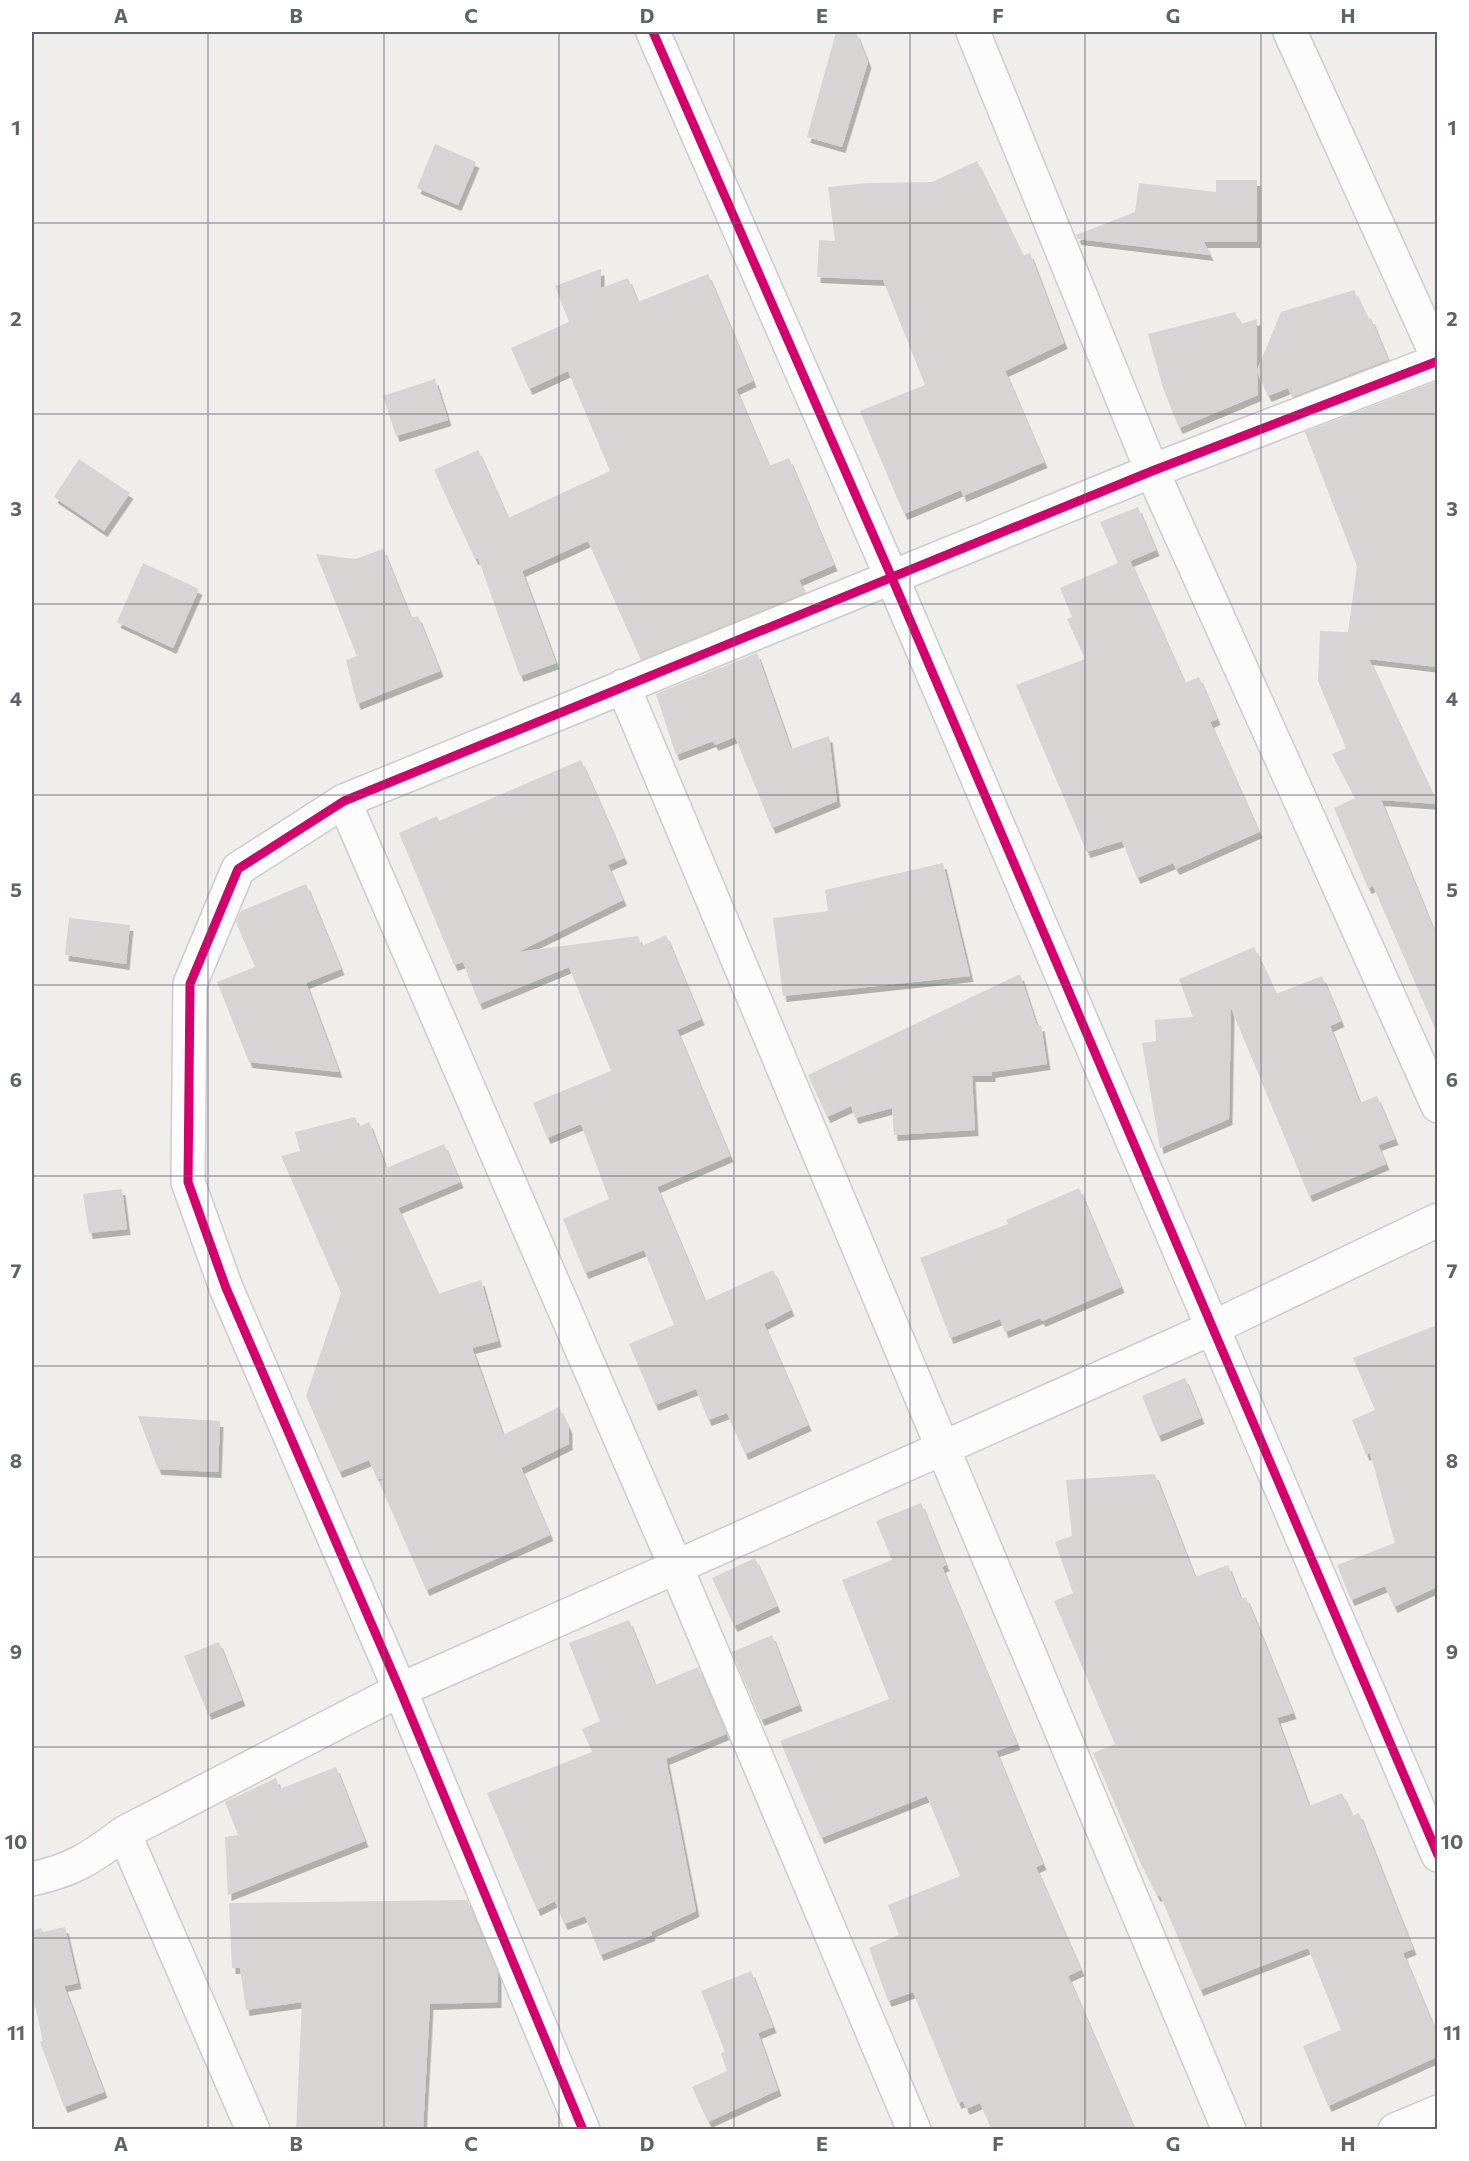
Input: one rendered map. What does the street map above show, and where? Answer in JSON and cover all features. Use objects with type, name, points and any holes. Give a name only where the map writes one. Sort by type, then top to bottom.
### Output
[{"type":"street","points":[[653,32],[892,578],[1210,1329],[1437,1854]]},
{"type":"street","points":[[973,32],[1152,471],[1437,1106]]},
{"type":"street","points":[[583,2130],[400,1690],[226,1287],[188,1182],[190,984],[238,869],[344,801],[1152,471],[1437,359],[1290,32]]},
{"type":"street","points":[[623,686],[1228,2130]]},
{"type":"street","points":[[344,801],[676,1567],[914,2130]]},
{"type":"street","points":[[32,1879],[55,1874],[85,1862],[124,1833],[400,1690],[1210,1329],[1437,1220]]},
{"type":"street","points":[[124,1833],[253,2130]]},
{"type":"street","points":[[1395,2130],[1437,2112]]},
{"type":"building","points":[[836,32],[856,32],[868,62],[842,147],[807,137]]},
{"type":"building","points":[[435,144],[476,162],[458,205],[417,188]]},
{"type":"building","points":[[977,161],[1023,256],[1030,253],[1064,343],[1005,371],[1044,462],[963,496],[961,490],[904,514],[860,411],[925,385],[883,280],[817,277],[819,240],[835,241],[828,187],[868,183],[932,182]]},
{"type":"building","points":[[1216,180],[1257,180],[1257,242],[1204,242],[1210,255],[1078,239],[1076,235],[1135,212],[1139,183],[1216,192]]},
{"type":"building","points":[[601,269],[601,288],[628,278],[638,302],[708,274],[753,381],[736,389],[769,466],[789,458],[834,565],[799,580],[805,593],[641,660],[588,541],[522,571],[556,663],[520,676],[478,558],[475,559],[434,470],[478,450],[508,518],[610,471],[568,371],[529,389],[511,348],[569,322],[555,286]]},
{"type":"building","points":[[1354,290],[1368,319],[1371,318],[1388,360],[1292,397],[1288,388],[1268,396],[1257,372],[1258,395],[1179,428],[1163,388],[1148,334],[1235,312],[1241,324],[1257,319],[1257,370],[1281,312]]},
{"type":"building","points":[[435,379],[448,420],[396,436],[383,396]]},
{"type":"building","points":[[1437,381],[1437,667],[1369,659],[1437,804],[1381,800],[1437,938],[1437,1033],[1373,886],[1368,888],[1334,808],[1355,798],[1332,754],[1346,748],[1318,681],[1320,631],[1348,632],[1357,566],[1305,432]]},
{"type":"building","points":[[79,459],[130,493],[104,531],[54,497]]},
{"type":"building","points":[[1138,507],[1156,550],[1130,561],[1185,683],[1199,677],[1217,719],[1210,722],[1259,832],[1176,869],[1173,863],[1137,878],[1122,841],[1087,852],[1016,685],[1085,659],[1067,619],[1072,617],[1060,588],[1118,563],[1100,522]]},
{"type":"building","points":[[383,549],[411,618],[418,616],[440,671],[357,704],[346,660],[357,656],[316,554],[355,559]]},
{"type":"building","points":[[143,563],[199,589],[173,648],[117,622]]},
{"type":"building","points":[[757,653],[791,749],[829,736],[837,801],[772,828],[735,737],[715,745],[713,741],[676,755],[656,694]]},
{"type":"building","points":[[581,760],[624,858],[608,865],[623,900],[518,952],[638,936],[642,946],[666,935],[701,1019],[677,1030],[730,1156],[657,1187],[705,1301],[773,1270],[791,1310],[764,1324],[808,1425],[745,1454],[727,1413],[708,1420],[696,1389],[655,1405],[629,1344],[674,1325],[644,1250],[585,1273],[563,1219],[609,1199],[581,1124],[547,1138],[533,1103],[611,1071],[569,967],[479,1004],[463,962],[454,965],[399,833],[437,816],[439,821]]},
{"type":"building","points":[[943,863],[970,976],[783,996],[773,918],[828,911],[825,890]]},
{"type":"building","points":[[306,884],[341,969],[306,983],[339,1072],[249,1062],[217,982],[255,967],[236,922],[241,911]]},
{"type":"building","points":[[69,918],[130,925],[126,964],[65,955]]},
{"type":"building","points":[[1254,947],[1276,994],[1322,976],[1341,1021],[1330,1026],[1360,1103],[1377,1096],[1395,1139],[1378,1145],[1386,1164],[1309,1196],[1231,1008],[1229,1119],[1160,1148],[1142,1043],[1156,1041],[1155,1020],[1193,1017],[1179,979]]},
{"type":"building","points":[[1020,974],[1037,1026],[1041,1025],[1047,1064],[992,1072],[992,1076],[972,1076],[975,1130],[894,1135],[892,1108],[855,1118],[851,1106],[827,1117],[808,1075]]},
{"type":"building","points":[[355,1117],[359,1127],[369,1122],[386,1168],[444,1144],[460,1182],[398,1208],[438,1294],[481,1280],[498,1341],[472,1348],[503,1435],[559,1407],[569,1428],[569,1444],[521,1468],[550,1535],[426,1590],[379,1482],[384,1479],[377,1479],[369,1460],[339,1472],[306,1396],[341,1293],[281,1156],[300,1151],[295,1132]]},
{"type":"building","points":[[1079,1188],[1121,1287],[1042,1321],[1040,1318],[1005,1332],[1000,1319],[950,1338],[920,1258],[1008,1224],[1006,1220]]},
{"type":"building","points":[[122,1189],[127,1229],[89,1233],[83,1194]]},
{"type":"building","points":[[1437,1325],[1437,1587],[1394,1607],[1385,1586],[1351,1600],[1337,1565],[1395,1543],[1370,1453],[1366,1455],[1352,1420],[1375,1410],[1353,1358]]},
{"type":"building","points":[[1185,1378],[1201,1418],[1158,1436],[1142,1396]]},
{"type":"building","points":[[138,1416],[220,1421],[218,1472],[158,1469]]},
{"type":"building","points":[[1155,1474],[1195,1577],[1228,1565],[1241,1599],[1246,1597],[1293,1713],[1277,1718],[1309,1806],[1342,1793],[1352,1816],[1359,1813],[1413,1949],[1403,1953],[1437,2034],[1437,2057],[1328,2106],[1303,2046],[1341,2030],[1308,1948],[1200,1990],[1160,1895],[1157,1896],[1141,1864],[1093,1753],[1115,1744],[1054,1601],[1073,1593],[1055,1542],[1072,1536],[1066,1480]]},
{"type":"building","points":[[921,1503],[946,1565],[942,1567],[1017,1744],[996,1751],[1043,1864],[1036,1867],[1081,1970],[1068,1976],[1135,2130],[992,2130],[980,2103],[966,2109],[963,2101],[958,2103],[913,1992],[888,2001],[869,1948],[899,1935],[888,1905],[960,1876],[927,1796],[821,1838],[780,1741],[889,1699],[842,1580],[892,1560],[876,1521]]},
{"type":"building","points":[[755,1558],[777,1606],[734,1626],[712,1578]]},
{"type":"building","points":[[629,1620],[655,1685],[698,1667],[726,1734],[666,1759],[696,1911],[651,1932],[652,1935],[600,1955],[585,1916],[564,1924],[555,1901],[537,1910],[487,1793],[592,1752],[582,1729],[600,1721],[569,1643]]},
{"type":"building","points":[[772,1635],[799,1705],[761,1720],[732,1652]]},
{"type":"building","points":[[219,1642],[242,1700],[208,1714],[184,1656]]},
{"type":"building","points":[[336,1767],[365,1841],[228,1895],[225,1837],[238,1835],[225,1802],[276,1778],[280,1789]]},
{"type":"building","points":[[467,1900],[498,1974],[498,2002],[430,2004],[423,2130],[296,2130],[302,2002],[246,2010],[240,1968],[232,1968],[229,1903]]},
{"type":"building","points":[[65,1927],[78,1983],[64,1986],[104,2092],[64,2107],[40,2042],[43,2041],[32,1993],[32,1931],[41,1928],[43,1932]]},
{"type":"building","points":[[751,1971],[773,2027],[758,2033],[778,2090],[708,2122],[692,2087],[727,2071],[721,2053],[725,2052],[701,1991]]},
{"type":"cycle path","points":[[653,32],[892,578],[1438,1855]]},
{"type":"cycle path","points":[[583,2130],[400,1690],[226,1288],[188,1182],[190,984],[238,869],[344,801],[1152,471],[1438,361]]}]
